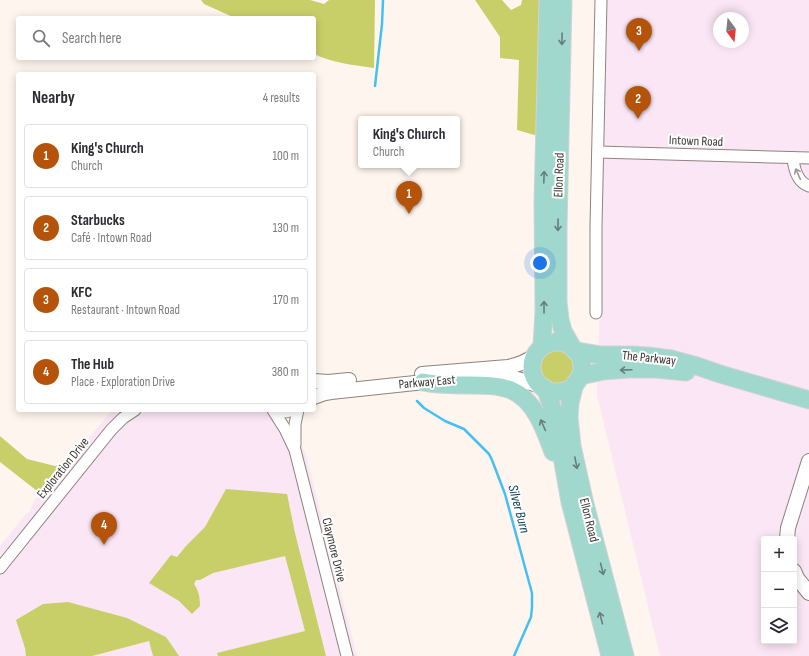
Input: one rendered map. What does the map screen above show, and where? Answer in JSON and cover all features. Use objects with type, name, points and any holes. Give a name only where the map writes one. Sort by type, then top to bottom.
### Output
[{"type":"main road","name":"Ellon Road","points":[[538,351],[544,311],[543,202],[548,0]]},
{"type":"main road","name":"Ellon Road","points":[[563,0],[558,229],[558,302],[563,332],[574,349]]},
{"type":"main road","points":[[561,342],[567,344],[574,349],[581,362],[581,369],[578,379],[569,388],[561,391],[552,391],[542,387],[535,379],[532,371],[532,363],[538,351],[548,343],[561,342]]},
{"type":"main road","name":"The Parkway","points":[[574,349],[600,355],[631,354],[671,359],[809,400]]},
{"type":"main road","name":"The Parkway","points":[[578,379],[603,371],[628,369],[656,369],[720,374]]},
{"type":"main road","name":"Ellon Road","points":[[578,379],[570,404],[569,417],[572,446],[585,504],[625,656]]},
{"type":"main road","points":[[423,382],[447,385],[496,386],[512,390],[523,398],[533,408],[540,419],[570,502]]},
{"type":"main road","name":"Ellon Road","points":[[542,387],[551,404],[555,417],[570,502],[610,656]]},
{"type":"street","points":[[596,313],[596,226],[602,0]]},
{"type":"street","name":"Intown Road","points":[[598,152],[809,158]]},
{"type":"street","points":[[793,158],[798,178],[802,183],[809,186]]},
{"type":"street","name":"Parkway East","points":[[316,381],[328,382],[508,367],[528,361],[538,351]]},
{"type":"street","name":"Parkway East","points":[[316,396],[331,392],[498,376],[511,377],[542,387]]},
{"type":"street","name":"Exploration Drive","points":[[0,568],[111,430],[123,418],[132,412]]},
{"type":"street","name":"Claymore Drive","points":[[274,412],[285,429],[295,450],[347,656]]},
{"type":"street","name":"Claymore Drive","points":[[295,450],[295,424],[298,412]]},
{"type":"street","points":[[787,536],[788,528],[809,461]]},
{"type":"street","points":[[795,572],[797,578],[809,593]]},
{"type":"shaded area","points":[[607,0],[809,0],[809,656],[660,656],[597,395]]},
{"type":"shaded area","points":[[110,412],[270,412],[300,441],[306,455],[357,656],[0,656],[0,546],[29,512],[35,500],[65,467]]},
{"type":"green space","points":[[201,0],[310,0],[324,4],[329,0],[375,0],[374,68],[336,62],[316,55],[316,16],[231,16],[204,4]]},
{"type":"green space","points":[[475,0],[502,0],[511,10],[521,5],[522,0],[542,0],[538,136],[517,130],[519,60],[500,58],[500,37]]},
{"type":"green space","points":[[561,348],[570,353],[574,359],[574,373],[570,379],[561,384],[553,384],[544,379],[540,373],[539,362],[544,353],[550,349]]},
{"type":"green space","points":[[0,436],[27,459],[55,466],[68,464],[41,494],[0,462]]},
{"type":"green space","points":[[226,489],[287,494],[295,533],[326,656],[218,656],[217,653],[305,631],[285,556],[213,573],[200,580],[196,580],[194,584],[199,595],[200,606],[192,614],[179,601],[149,583],[171,555],[177,557],[205,527]]},
{"type":"green space","points":[[68,602],[127,618],[166,637],[179,656],[153,656],[149,641],[92,656],[26,656],[16,620],[43,604]]},
{"type":"waterway","points":[[375,86],[382,24],[383,0]]},
{"type":"waterway","name":"Silver Burn","points":[[417,401],[424,408],[445,421],[464,429],[489,454],[505,494],[532,593],[531,617],[514,656]]},
{"type":"place","name":"KFC","points":[[639,51]]},
{"type":"place","name":"Starbucks","points":[[638,119]]},
{"type":"place","name":"King's Church","points":[[409,214]]},
{"type":"place","name":"The Hub","points":[[104,545]]}]
